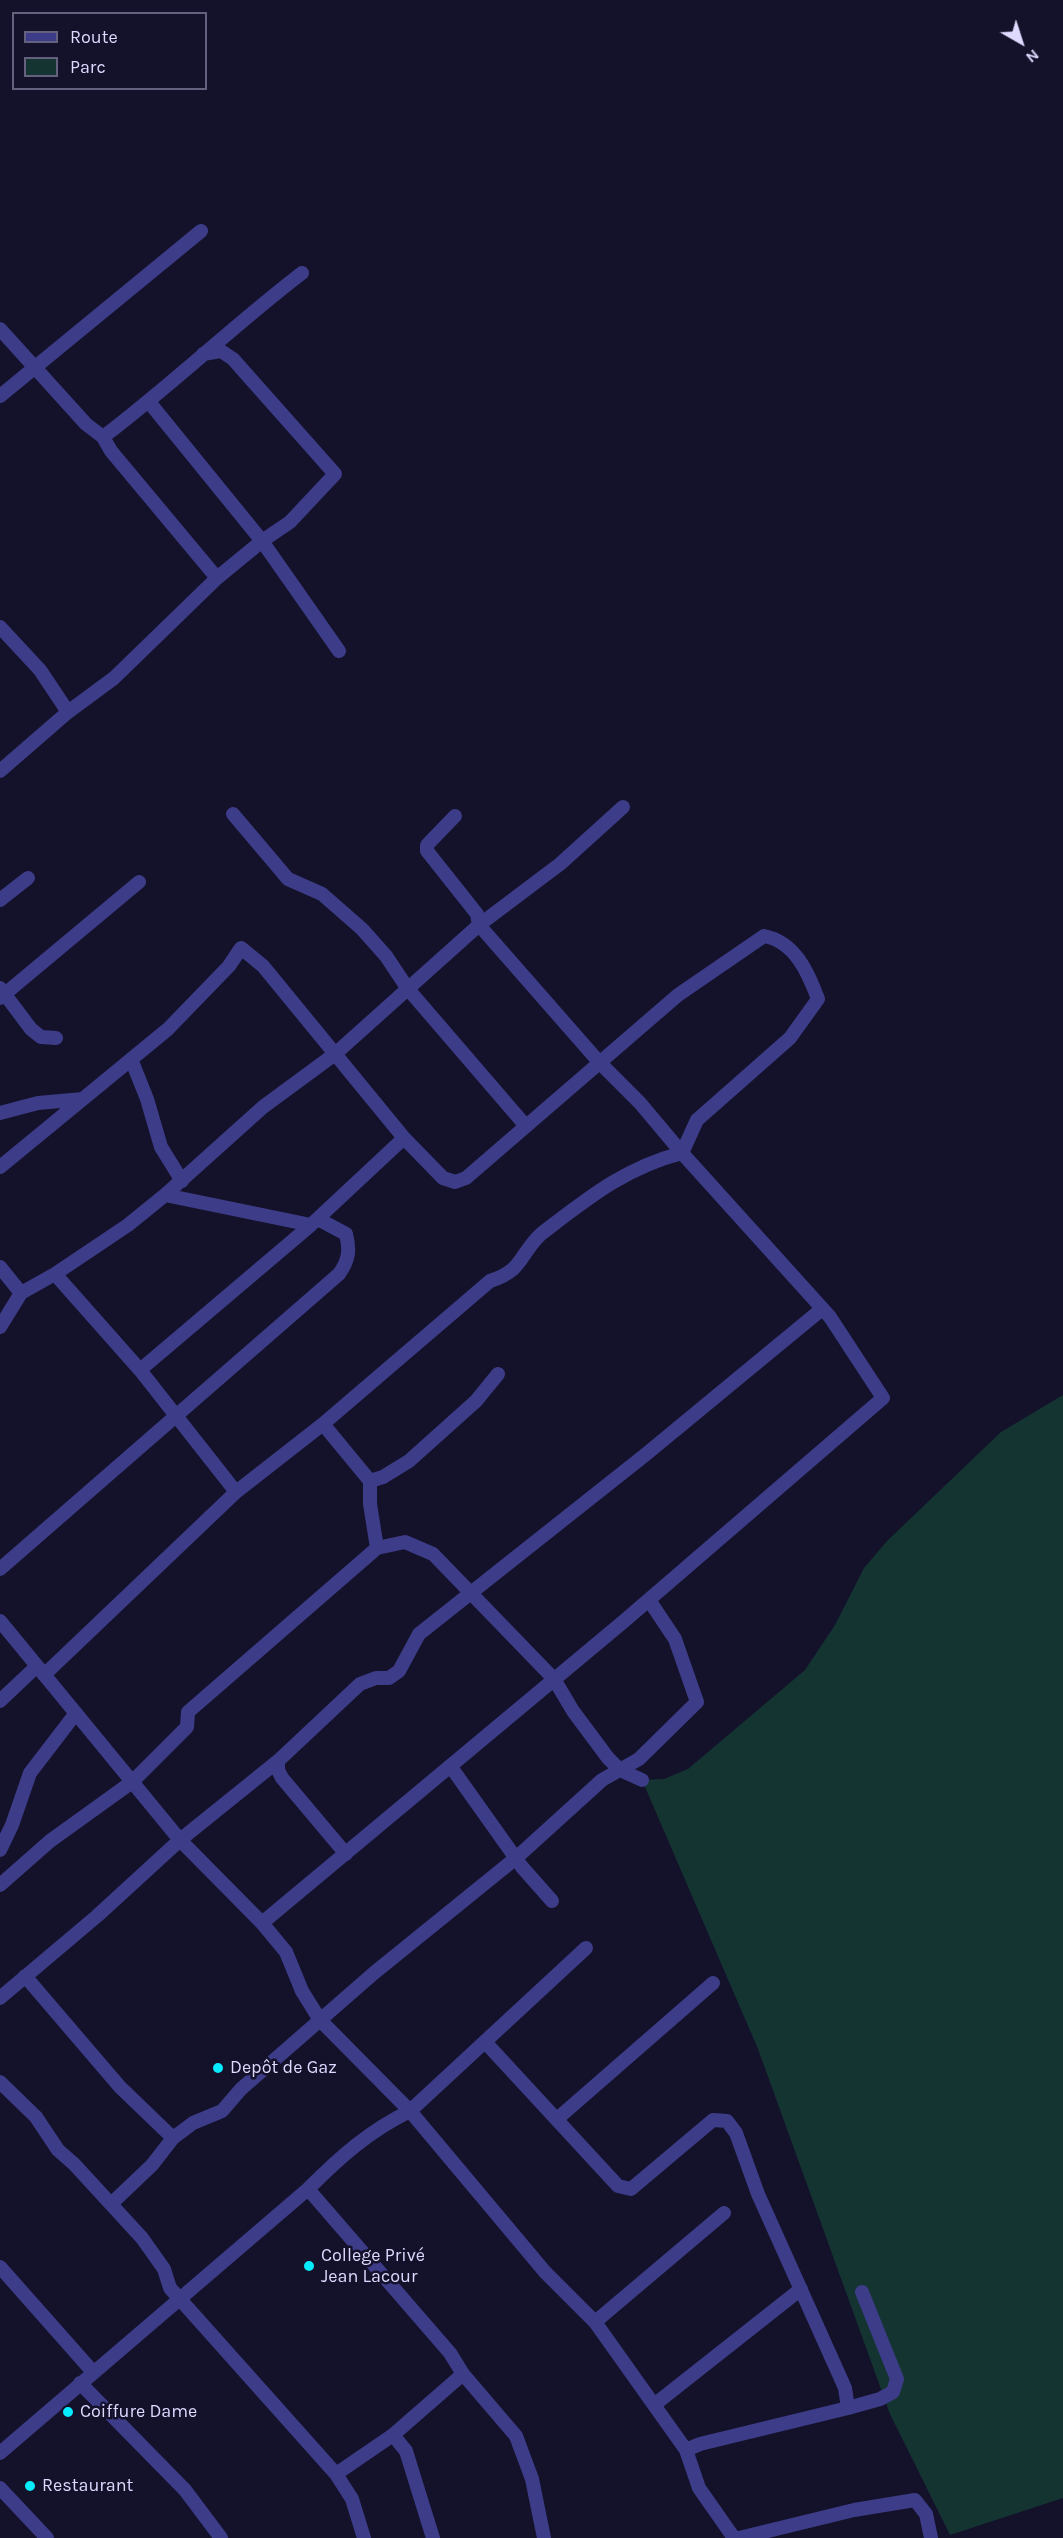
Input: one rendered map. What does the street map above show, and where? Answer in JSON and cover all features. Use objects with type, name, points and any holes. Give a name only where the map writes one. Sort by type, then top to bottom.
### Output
[{"type":"street","points":[[0,396],[201,231]]},
{"type":"street","points":[[103,436],[148,402],[258,307],[302,273]]},
{"type":"street","points":[[0,329],[86,424],[103,436],[111,451],[217,579]]},
{"type":"street","points":[[0,771],[68,712],[114,678],[217,579],[262,541],[290,522],[335,474],[233,359],[221,351],[203,354]]},
{"type":"street","points":[[148,402],[262,541],[339,651]]},
{"type":"street","points":[[0,627],[40,670],[68,712]]},
{"type":"street","points":[[0,1327],[21,1293],[55,1274],[128,1225],[182,1181],[263,1107],[335,1054],[479,926],[560,864],[623,807]]},
{"type":"street","points":[[233,814],[288,879],[322,894],[362,929],[386,956],[408,989],[525,1125]]},
{"type":"street","points":[[262,1923],[649,1600],[883,1398],[830,1317],[479,926],[477,914],[427,851],[428,845],[455,816]]},
{"type":"street","points":[[0,900],[28,878]]},
{"type":"street","points":[[56,1038],[41,1037],[31,1029],[2,993],[139,882]]},
{"type":"street","points":[[0,1167],[168,1029],[229,966],[241,948],[263,966],[404,1138],[444,1178],[455,1182],[466,1178],[678,995],[764,936],[776,939],[787,946],[807,971],[818,999],[790,1038],[697,1120],[682,1153]]},
{"type":"street","points":[[131,1059],[147,1099],[161,1147],[182,1181]]},
{"type":"street","points":[[0,1113],[38,1103],[83,1099]]},
{"type":"street","points":[[140,1370],[315,1222],[404,1138]]},
{"type":"street","points":[[0,1701],[40,1671],[236,1492],[323,1424],[490,1281],[512,1272],[531,1244],[560,1220],[626,1173],[653,1161],[682,1153]]},
{"type":"street","points":[[0,1569],[339,1274],[347,1263],[350,1247],[346,1234],[315,1222],[165,1195]]},
{"type":"street","points":[[0,1268],[21,1293]]},
{"type":"street","points":[[55,1274],[140,1370],[236,1492]]},
{"type":"street","points":[[0,1998],[180,1840],[278,1761],[360,1684],[376,1678],[389,1678],[399,1671],[419,1634],[645,1455],[822,1309]]},
{"type":"street","points":[[370,1481],[383,1477],[409,1461],[476,1401],[498,1374]]},
{"type":"street","points":[[323,1424],[370,1481],[370,1504],[377,1548]]},
{"type":"street","points":[[0,1885],[50,1841],[132,1782],[186,1727],[188,1712],[377,1548],[405,1542],[433,1554],[472,1593],[554,1679],[594,1741],[620,1770],[642,1780]]},
{"type":"street","points":[[111,2204],[152,2165],[173,2138],[193,2123],[222,2111],[241,2088],[374,1973],[516,1858],[602,1779],[639,1759],[697,1702],[675,1639],[649,1600]]},
{"type":"street","points":[[0,1621],[180,1840],[262,1923],[286,1952],[302,1991],[320,2020],[410,2111],[545,2272],[595,2322],[686,2450],[699,2488],[734,2538]]},
{"type":"street","points":[[0,1850],[12,1825],[30,1773],[76,1713]]},
{"type":"street","points":[[278,1761],[278,1770],[282,1778],[346,1854]]},
{"type":"street","points":[[451,1767],[516,1858],[552,1900]]},
{"type":"street","points":[[0,2453],[308,2189],[348,2149],[388,2122],[410,2111],[586,1948]]},
{"type":"street","points":[[25,1976],[120,2088],[173,2138]]},
{"type":"street","points":[[557,2119],[713,1983]]},
{"type":"street","points":[[486,2043],[618,2186],[631,2189],[713,2120],[727,2121],[736,2133],[758,2194],[845,2388],[848,2408]]},
{"type":"street","points":[[0,2082],[36,2116],[58,2150],[74,2164],[158,2258],[170,2288],[336,2474],[352,2499],[364,2538]]},
{"type":"street","points":[[308,2189],[450,2354],[463,2374],[516,2436],[531,2479],[544,2529],[544,2538]]},
{"type":"street","points":[[595,2322],[724,2213]]},
{"type":"street","points":[[0,2267],[93,2372]]},
{"type":"street","points":[[654,2405],[801,2289]]},
{"type":"street","points":[[686,2450],[700,2444],[848,2408],[880,2399],[893,2392],[897,2379],[862,2292]]},
{"type":"street","points":[[336,2474],[393,2435],[463,2374]]},
{"type":"street","points":[[80,2383],[185,2490],[221,2538]]},
{"type":"street","points":[[393,2435],[406,2451],[433,2538]]},
{"type":"street","points":[[0,2488],[47,2538]]},
{"type":"street","points":[[739,2538],[854,2510],[915,2500],[926,2514],[931,2538]]},
{"type":"green space","points":[[1063,1395],[1063,2498],[950,2535],[890,2414],[758,2049],[642,1780],[664,1779],[688,1769],[805,1670],[835,1625],[864,1568],[887,1541],[1001,1432]]},
{"type":"place","name":"Depôt de Gaz","points":[[218,2068]]},
{"type":"place","name":"College Privé Jean Lacour","points":[[309,2266]]},
{"type":"place","name":"Coiffure Dame","points":[[68,2412]]},
{"type":"place","name":"Restaurant","points":[[30,2486]]}]
